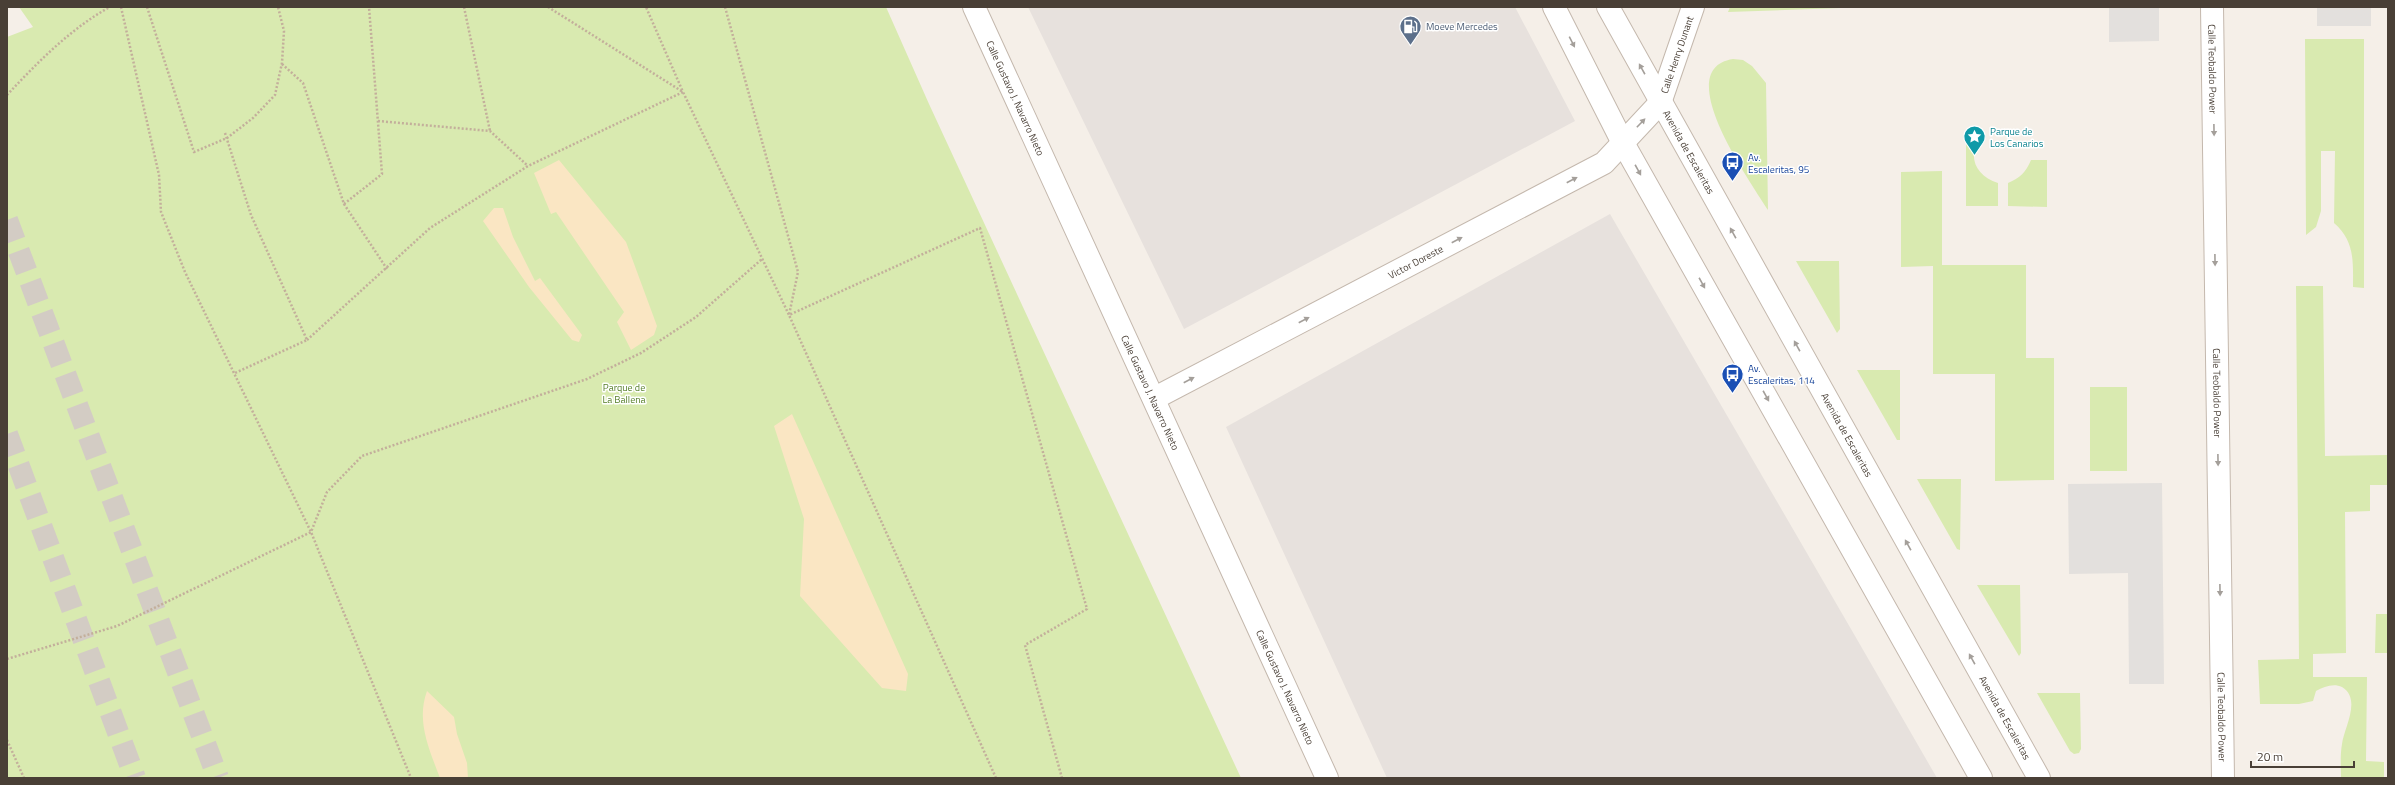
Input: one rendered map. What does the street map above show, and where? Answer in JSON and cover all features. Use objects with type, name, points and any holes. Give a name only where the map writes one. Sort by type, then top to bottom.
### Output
[{"type":"street","name":"Calle Gustavo J. Navarro Nieto","points":[[974,7],[1155,398],[1327,778]]},
{"type":"street","points":[[1554,7],[1623,142],[1981,778]]},
{"type":"street","name":"Avenida de Escaleritas","points":[[1608,7],[1660,103],[2039,778]]},
{"type":"street","name":"Calle Henry Dunant","points":[[1660,103],[1693,7]]},
{"type":"street","name":"Calle Teobaldo Power","points":[[2212,7],[2223,778]]},
{"type":"street","name":"Victor Doreste","points":[[1155,398],[1604,163],[1660,103]]},
{"type":"path","points":[[7,95],[38,62],[96,15],[110,7]]},
{"type":"path","points":[[121,7],[156,160],[160,212],[185,272],[236,373],[311,532],[411,778]]},
{"type":"path","points":[[147,7],[194,152],[227,138],[253,118],[275,94],[282,63],[284,31],[278,7]]},
{"type":"path","points":[[344,204],[382,174],[369,7]]},
{"type":"path","points":[[464,7],[490,131],[528,166]]},
{"type":"path","points":[[548,7],[683,92]]},
{"type":"path","points":[[646,7],[683,92],[789,315],[996,778]]},
{"type":"path","points":[[725,7],[798,272],[789,315]]},
{"type":"path","points":[[282,63],[303,84],[344,204],[387,269]]},
{"type":"path","points":[[236,373],[307,340],[387,269],[430,228],[528,166],[683,92]]},
{"type":"path","points":[[378,121],[490,131]]},
{"type":"path","points":[[225,133],[251,215],[307,340]]},
{"type":"path","points":[[789,315],[980,228],[1087,609],[1025,645],[1062,778]]},
{"type":"path","points":[[7,659],[117,626],[311,532],[327,492],[362,456],[587,380],[641,353],[696,317],[763,259]]},
{"type":"path","points":[[7,740],[24,778]]},
{"type":"shaded area","points":[[1028,7],[1515,7],[1575,121],[1184,329]]},
{"type":"shaded area","points":[[2109,7],[2159,7],[2159,41],[2109,42]]},
{"type":"shaded area","points":[[2317,7],[2371,7],[2371,26],[2317,26]]},
{"type":"shaded area","points":[[1610,214],[1937,778],[1387,778],[1226,427]]},
{"type":"shaded area","points":[[2162,483],[2164,684],[2129,684],[2128,573],[2069,574],[2068,484]]},
{"type":"green space","name":"Parque de La Ballena","points":[[19,7],[886,7],[929,104],[1241,778],[7,778],[7,37],[33,27]]},
{"type":"green space","points":[[1730,7],[1841,7],[1841,8],[1728,12]]},
{"type":"green space","points":[[2305,39],[2364,39],[2364,288],[2353,287],[2353,261],[2349,245],[2346,237],[2334,223],[2335,151],[2321,151],[2321,211],[2316,227],[2306,235]]},
{"type":"green space","points":[[1733,59],[1743,60],[1752,66],[1766,83],[1768,210],[1733,153],[1720,128],[1711,104],[1709,83],[1715,67]]},
{"type":"green space","points":[[1966,142],[1976,143],[1974,156],[1977,168],[1986,177],[1998,183],[1998,206],[1966,206]]},
{"type":"green space","points":[[2031,160],[2047,160],[2047,207],[2008,206],[2008,183],[2022,174]]},
{"type":"green space","points":[[1942,171],[1942,265],[2026,265],[2026,358],[2054,358],[2054,480],[1995,481],[1995,374],[1933,374],[1933,266],[1901,267],[1901,172]]},
{"type":"green space","points":[[1796,261],[1839,261],[1840,329],[1837,333]]},
{"type":"green space","points":[[2296,286],[2323,286],[2325,456],[2388,455],[2388,485],[2370,485],[2370,511],[2345,512],[2346,653],[2313,654],[2313,677],[2367,677],[2366,761],[2384,762],[2384,778],[2341,778],[2341,748],[2351,706],[2351,699],[2348,692],[2342,687],[2332,685],[2322,688],[2316,691],[2313,701],[2299,704],[2260,704],[2258,660],[2299,659]]},
{"type":"green space","points":[[1857,370],[1900,370],[1900,440],[1897,440]]},
{"type":"green space","points":[[2090,387],[2127,387],[2127,471],[2090,471]]},
{"type":"green space","points":[[1917,479],[1961,479],[1960,550],[1957,549]]},
{"type":"green space","points":[[1977,585],[2020,585],[2021,653],[2019,656]]},
{"type":"green space","points":[[2376,614],[2388,614],[2388,653],[2375,653]]},
{"type":"green space","points":[[2037,693],[2080,693],[2081,749],[2079,753],[2074,754],[2070,751]]},
{"type":"sand","points":[[559,160],[626,242],[657,326],[654,335],[631,350],[617,322],[624,312],[556,212],[551,214],[534,173]]},
{"type":"sand","points":[[494,208],[503,208],[513,237],[535,281],[540,278],[582,335],[579,342],[572,340],[529,287],[483,221]]},
{"type":"sand","points":[[792,414],[908,674],[906,691],[882,688],[800,596],[804,519],[774,426]]},
{"type":"sand","points":[[427,691],[454,717],[457,734],[467,763],[468,778],[440,778],[428,746],[423,724],[424,702]]},
{"type":"tunnel","points":[[7,220],[218,778]]},
{"type":"tunnel","points":[[7,434],[135,778]]},
{"type":"place","name":"Moeve Mercedes","points":[[1411,46]]},
{"type":"place","name":"Parque de Los Canarios","points":[[1975,156]]},
{"type":"place","name":"Av. Escaleritas, 95","points":[[1732,182]]},
{"type":"place","name":"Av. Escaleritas, 114","points":[[1732,394]]}]
